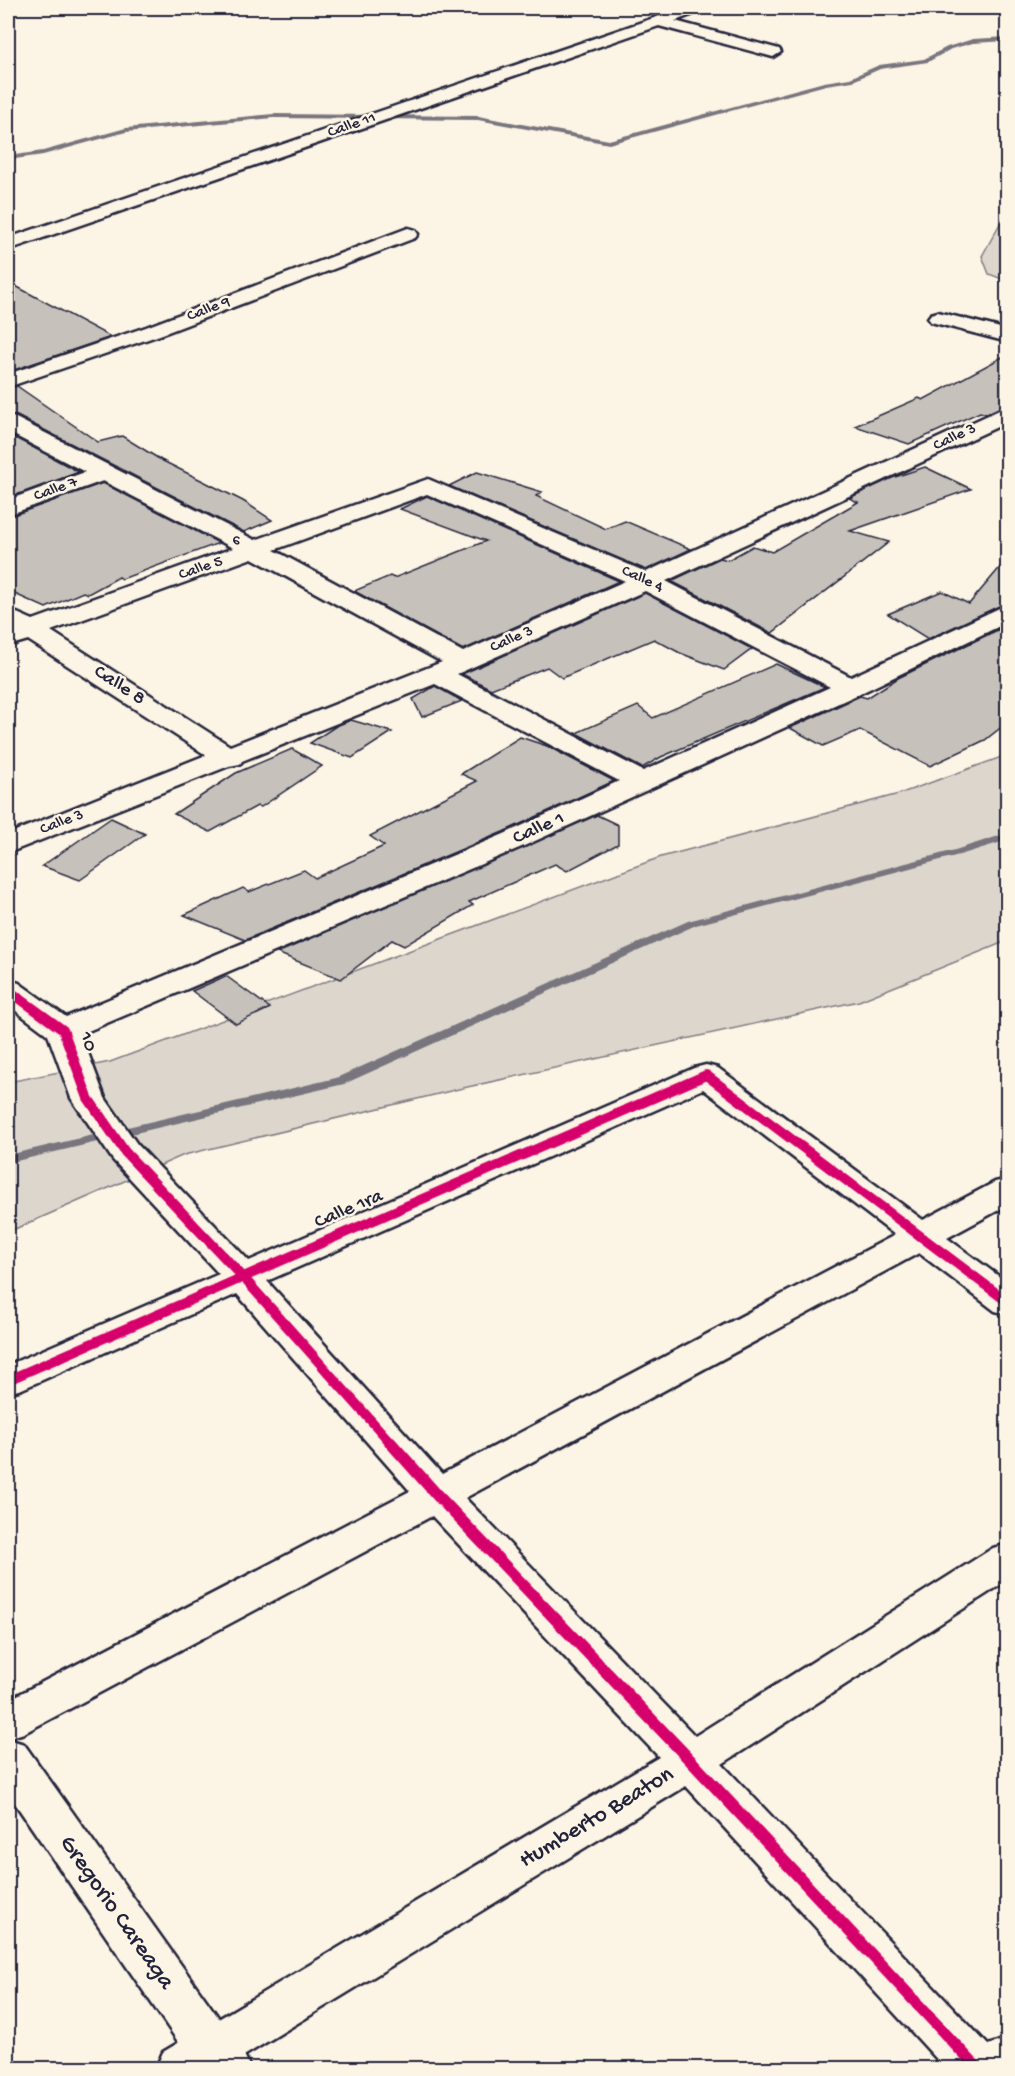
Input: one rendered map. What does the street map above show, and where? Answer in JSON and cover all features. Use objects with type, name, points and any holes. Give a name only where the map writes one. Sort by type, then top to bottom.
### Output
[{"type":"street","name":"Calle 11","points":[[8,244],[697,8]]},
{"type":"street","points":[[658,21],[773,52]]},
{"type":"street","name":"Calle 9","points":[[8,381],[153,331],[408,234]]},
{"type":"street","points":[[938,318],[1008,336]]},
{"type":"street","name":"Calle 3","points":[[8,844],[230,758],[436,674],[646,581],[1008,413]]},
{"type":"street","name":"6","points":[[8,423],[255,550],[462,662]]},
{"type":"street","name":"Calle 7","points":[[8,507],[104,473]]},
{"type":"street","name":"Calle 4","points":[[428,486],[646,581],[851,687]]},
{"type":"street","name":"Calle 5","points":[[19,634],[428,486]]},
{"type":"street","name":"Calle 1","points":[[63,1030],[514,840],[851,687],[1008,612]]},
{"type":"street","name":"Calle 8","points":[[8,614],[19,634],[230,758]]},
{"type":"street","points":[[436,674],[642,782]]},
{"type":"street","name":"10","points":[[8,990],[63,1030],[88,1098],[125,1152],[242,1276],[437,1495],[691,1761],[977,2068]]},
{"type":"street","name":"Calle 1ra","points":[[8,1380],[706,1075],[918,1237]]},
{"type":"street","points":[[8,1720],[437,1495],[1008,1190]]},
{"type":"street","points":[[918,1237],[1008,1302]]},
{"type":"street","name":"Humberto Beaton","points":[[206,2062],[691,1761],[1008,1560]]},
{"type":"street","name":"Gregorio Careaga","points":[[8,1757],[206,2062]]},
{"type":"street","points":[[996,2068],[1008,2060]]},
{"type":"shaded area","points":[[1007,211],[1007,281],[989,274],[982,256]]},
{"type":"shaded area","points":[[1007,755],[1007,941],[859,1001],[463,1088],[184,1155],[8,1232],[8,1082],[110,1062],[661,857],[899,794]]},
{"type":"building","points":[[8,282],[111,337],[8,372]]},
{"type":"building","points":[[1008,354],[1007,404],[986,414],[980,412],[909,444],[855,426],[919,398],[923,400]]},
{"type":"building","points":[[17,386],[98,442],[122,436],[161,460],[243,501],[272,520],[244,532],[17,416],[8,414],[8,389]]},
{"type":"building","points":[[8,434],[79,472],[8,498]]},
{"type":"building","points":[[925,467],[971,489],[850,531],[889,542],[772,633],[671,581],[720,558],[728,560],[753,546],[772,552],[858,502],[849,498],[892,478]]},
{"type":"building","points":[[477,472],[542,492],[536,496],[606,529],[625,521],[691,549],[646,570],[449,486]]},
{"type":"building","points":[[103,483],[219,543],[122,579],[119,577],[88,594],[83,592],[46,608],[8,591],[8,517]]},
{"type":"building","points":[[427,496],[619,581],[463,650],[354,591],[390,576],[394,578],[486,541],[400,509]]},
{"type":"building","points":[[1008,558],[1008,602],[928,639],[888,614],[942,591],[969,604]]},
{"type":"building","points":[[645,593],[752,649],[724,670],[680,653],[654,639],[562,678],[547,667],[491,689],[462,674]]},
{"type":"building","points":[[1008,625],[1008,722],[985,740],[930,766],[860,730],[823,746],[790,728],[860,696],[867,698],[898,678]]},
{"type":"building","points":[[776,664],[825,687],[661,757],[642,768],[576,733],[638,706],[653,718]]},
{"type":"building","points":[[435,686],[462,701],[422,717],[413,699]]},
{"type":"building","points":[[351,720],[392,732],[352,758],[310,743],[336,726]]},
{"type":"building","points":[[520,737],[547,746],[614,781],[503,832],[245,940],[184,915],[243,888],[249,892],[304,870],[315,878],[384,846],[370,836],[477,781],[461,774]]},
{"type":"building","points":[[292,749],[322,766],[261,807],[257,806],[210,832],[174,814],[236,773]]},
{"type":"building","points":[[597,815],[618,825],[618,844],[567,871],[555,864],[469,902],[473,905],[404,946],[392,940],[341,979],[277,953]]},
{"type":"building","points":[[111,818],[145,834],[80,880],[42,866]]},
{"type":"building","points":[[226,976],[270,1008],[236,1024],[192,991]]},
{"type":"waterway","points":[[8,158],[43,153],[126,130],[273,116],[478,118],[609,142],[826,83],[851,80],[879,67],[926,61],[949,48],[973,41],[1008,39]]},
{"type":"waterway","points":[[8,1159],[340,1081],[692,923],[959,852],[1008,836]]},
{"type":"cycle path","points":[[8,990],[63,1030],[88,1098],[125,1152],[242,1276],[437,1495],[691,1761],[977,2068]]},
{"type":"cycle path","points":[[8,1380],[706,1075],[1008,1302]]}]
